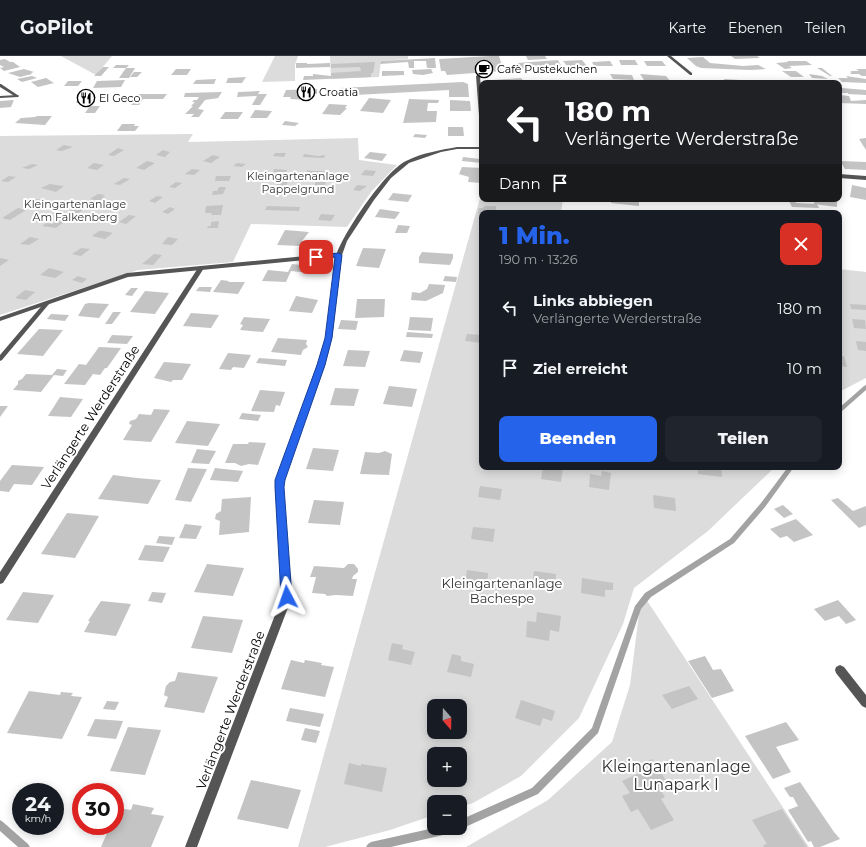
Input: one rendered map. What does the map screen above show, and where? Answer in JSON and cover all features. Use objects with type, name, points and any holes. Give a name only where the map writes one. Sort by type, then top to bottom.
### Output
[{"type":"street","points":[[669,56],[690,74]]},
{"type":"street","points":[[478,76],[479,94]]},
{"type":"street","points":[[0,85],[17,96],[0,97]]},
{"type":"street","name":"Verlängerte Werderstraße","points":[[191,847],[287,597],[279,487],[280,480],[321,365],[329,338],[339,255],[344,241],[372,199],[399,168],[407,162],[440,151],[457,148],[479,148]]},
{"type":"street","points":[[842,176],[866,178]]},
{"type":"street","points":[[0,319],[127,275],[339,255]]},
{"type":"street","name":"Verlängerte Werderstraße","points":[[0,580],[201,268]]},
{"type":"street","points":[[0,359],[47,303]]},
{"type":"street","points":[[840,670],[866,703]]},
{"type":"green space","points":[[61,56],[112,56],[96,75]]},
{"type":"green space","points":[[275,56],[298,56],[295,65],[295,81],[262,82]]},
{"type":"green space","points":[[330,56],[408,56],[408,59],[381,61],[379,77],[331,79]]},
{"type":"green space","name":"Kleingartenanlage Am Falkenberg","points":[[193,134],[188,142],[358,138],[359,160],[397,165],[371,192],[347,227],[251,224],[233,262],[138,270],[0,315],[0,136]]},
{"type":"green space","name":"Kleingartenanlage Bachespe","points":[[479,202],[563,202],[561,210],[479,210],[479,470],[772,470],[708,531],[634,588],[623,624],[579,718],[521,776],[467,805],[467,795],[427,795],[427,817],[390,830],[325,847],[298,847]]},
{"type":"green space","points":[[842,269],[866,272],[866,378],[842,390]]},
{"type":"green space","name":"Kleingartenanlage Lunapark I","points":[[646,599],[809,847],[466,847],[548,800],[612,742],[630,685],[640,608]]},
{"type":"building","points":[[499,56],[502,65],[497,65],[503,71],[447,75],[445,71],[441,71],[439,59]]},
{"type":"building","points":[[526,56],[545,56],[547,59],[528,60]]},
{"type":"building","points":[[731,56],[757,56],[760,58],[735,59]]},
{"type":"building","points":[[703,57],[710,63],[743,66],[758,65],[766,69],[750,70],[701,68],[696,66],[687,58]]},
{"type":"building","points":[[435,58],[436,68],[427,68],[426,61],[414,61],[414,68],[409,68],[408,62],[380,64],[381,61]]},
{"type":"building","points":[[5,59],[20,67],[4,71],[0,68],[4,67],[0,65],[0,60]]},
{"type":"building","points":[[558,60],[562,67],[522,69],[517,63]]},
{"type":"building","points":[[582,60],[587,66],[567,66],[563,61]]},
{"type":"building","points":[[619,60],[635,60],[638,65],[621,65]]},
{"type":"building","points":[[610,61],[613,66],[594,66],[592,62]]},
{"type":"building","points":[[644,61],[662,61],[666,66],[647,66]]},
{"type":"building","points":[[787,61],[806,61],[812,65],[789,66],[792,68],[785,69],[776,63],[788,62]]},
{"type":"building","points":[[375,62],[371,77],[303,80],[304,76],[313,76],[313,74],[331,76],[331,73],[361,71],[360,67],[331,68],[331,64]]},
{"type":"building","points":[[296,63],[330,63],[330,67],[296,68]]},
{"type":"building","points":[[116,65],[129,65],[126,68],[113,68]]},
{"type":"building","points":[[103,67],[109,67],[101,76],[94,76]]},
{"type":"building","points":[[126,68],[135,68],[129,78],[119,78]]},
{"type":"building","points":[[817,68],[822,68],[832,76],[830,76]]},
{"type":"building","points":[[24,69],[34,72],[31,73],[32,74],[20,77],[8,73]]},
{"type":"building","points":[[176,69],[191,69],[187,75],[171,75]]},
{"type":"building","points":[[431,69],[433,73],[423,75],[413,74],[412,70]]},
{"type":"building","points":[[856,69],[866,69],[866,76],[850,73],[852,72],[850,71],[859,71]]},
{"type":"building","points":[[382,71],[404,71],[404,75],[382,76]]},
{"type":"building","points":[[782,71],[796,71],[804,77],[791,77]]},
{"type":"building","points":[[134,72],[142,72],[137,77],[130,77]]},
{"type":"building","points":[[610,74],[632,75],[634,80],[613,79]]},
{"type":"building","points":[[640,74],[666,76],[669,80],[644,80]]},
{"type":"building","points":[[809,74],[822,76],[828,79],[812,78]]},
{"type":"building","points":[[32,76],[37,78],[22,82],[17,79]]},
{"type":"building","points":[[846,76],[866,79],[866,83],[842,82],[842,80],[838,78],[848,78]]},
{"type":"building","points":[[246,77],[242,83],[226,83],[228,78]]},
{"type":"building","points":[[46,78],[54,83],[38,87],[31,82]]},
{"type":"building","points":[[521,78],[523,80],[493,80]]},
{"type":"building","points":[[216,79],[214,84],[193,84],[196,80]]},
{"type":"building","points":[[125,80],[121,87],[93,88],[97,81]]},
{"type":"building","points":[[68,81],[82,81],[78,86],[64,86]]},
{"type":"building","points":[[463,82],[468,84],[469,97],[449,97],[449,90],[355,95],[336,93],[340,88]]},
{"type":"building","points":[[842,88],[866,90],[866,95],[842,93]]},
{"type":"building","points":[[317,89],[317,94],[311,94],[310,100],[290,99],[291,97],[283,97],[286,90]]},
{"type":"building","points":[[260,91],[258,94],[267,94],[260,105],[252,105],[257,96],[237,97],[238,92]]},
{"type":"building","points":[[222,92],[218,98],[205,100],[198,109],[204,110],[199,117],[191,117],[194,114],[185,114],[195,102],[192,102],[197,100],[199,97],[184,97],[185,93]]},
{"type":"building","points":[[139,94],[167,94],[163,99],[143,99],[139,105],[131,105],[135,100],[132,100]]},
{"type":"building","points":[[842,95],[849,96],[851,101],[866,100],[866,104],[842,103]]},
{"type":"building","points":[[79,97],[96,97],[92,102],[76,103]]},
{"type":"building","points":[[369,98],[391,100],[383,113],[360,111]]},
{"type":"building","points":[[409,99],[439,100],[438,103],[428,103],[427,111],[437,111],[436,122],[403,123]]},
{"type":"building","points":[[14,100],[11,107],[0,108],[0,101]]},
{"type":"building","points":[[450,100],[470,101],[471,111],[450,111]]},
{"type":"building","points":[[329,104],[347,105],[345,108],[347,108],[340,115],[322,114]]},
{"type":"building","points":[[90,106],[100,106],[95,113],[85,113]]},
{"type":"building","points":[[255,110],[272,111],[267,118],[250,118]]},
{"type":"building","points":[[225,112],[243,112],[238,119],[220,119]]},
{"type":"building","points":[[52,116],[45,125],[15,123],[21,118]]},
{"type":"building","points":[[285,121],[299,123],[295,126],[282,125]]},
{"type":"building","points":[[122,124],[135,124],[134,126],[139,126],[135,131],[117,131]]},
{"type":"building","points":[[448,127],[463,127],[464,136],[448,136]]},
{"type":"building","points":[[415,134],[427,135],[425,138],[413,137]]},
{"type":"building","points":[[866,138],[866,150],[859,139]]},
{"type":"building","points":[[64,145],[73,147],[62,151],[56,150]]},
{"type":"building","points":[[118,148],[124,150],[114,156],[108,155]]},
{"type":"building","points":[[163,150],[170,152],[165,157],[156,155]]},
{"type":"building","points":[[370,152],[387,154],[382,161],[364,158]]},
{"type":"building","points":[[275,153],[286,153],[284,157],[273,156]]},
{"type":"building","points":[[304,154],[318,156],[325,155],[324,158],[303,157]]},
{"type":"building","points":[[213,155],[220,157],[211,163],[203,161]]},
{"type":"building","points":[[463,157],[479,159],[479,163],[462,161]]},
{"type":"building","points":[[147,161],[155,163],[144,170],[136,168]]},
{"type":"building","points":[[842,161],[866,162],[866,170],[845,169]]},
{"type":"building","points":[[94,163],[104,165],[97,170],[87,168]]},
{"type":"building","points":[[237,163],[246,164],[242,167],[233,166]]},
{"type":"building","points":[[32,164],[38,165],[29,169],[22,168]]},
{"type":"building","points":[[462,167],[479,168],[479,183],[468,182],[469,177],[459,174]]},
{"type":"building","points":[[192,169],[200,170],[194,175],[185,174]]},
{"type":"building","points":[[274,169],[287,170],[286,173],[273,172]]},
{"type":"building","points":[[307,170],[328,171],[328,173],[306,174]]},
{"type":"building","points":[[365,170],[376,171],[373,176],[361,175]]},
{"type":"building","points":[[9,176],[16,177],[8,182],[1,181]]},
{"type":"building","points":[[216,176],[231,176],[229,181],[215,181]]},
{"type":"building","points":[[124,178],[130,179],[120,185],[114,184]]},
{"type":"building","points":[[282,179],[289,179],[286,186],[276,185]]},
{"type":"building","points":[[316,181],[326,182],[325,185],[322,185],[321,187],[314,187]]},
{"type":"building","points":[[176,182],[182,183],[175,188],[169,187]]},
{"type":"building","points":[[50,184],[64,186],[56,192],[41,188]]},
{"type":"building","points":[[357,185],[367,186],[360,191],[353,190]]},
{"type":"building","points":[[852,185],[866,188],[866,200],[850,197]]},
{"type":"building","points":[[219,187],[226,187],[223,194],[212,195],[213,191],[217,191]]},
{"type":"building","points":[[393,193],[412,195],[408,202],[388,200]]},
{"type":"building","points":[[98,194],[105,195],[102,197],[106,197],[100,201],[90,199]]},
{"type":"building","points":[[157,196],[163,197],[155,203],[149,201]]},
{"type":"building","points":[[36,199],[42,200],[33,205],[27,204]]},
{"type":"building","points":[[639,202],[639,206],[611,203]]},
{"type":"building","points":[[790,202],[817,204],[819,208],[792,207]]},
{"type":"building","points":[[814,202],[837,202],[837,207],[814,204]]},
{"type":"building","points":[[223,205],[221,215],[211,215],[212,213],[205,213],[206,206]]},
{"type":"building","points":[[77,206],[86,208],[77,214],[68,212]]},
{"type":"building","points":[[267,206],[300,207],[299,211],[265,210]]},
{"type":"building","points":[[484,206],[496,206],[496,210],[479,210],[478,214],[479,208],[483,208]]},
{"type":"building","points":[[170,207],[175,209],[168,214],[162,212]]},
{"type":"building","points":[[18,208],[26,210],[10,220],[2,218]]},
{"type":"building","points":[[380,209],[400,212],[395,219],[375,217]]},
{"type":"building","points":[[321,214],[335,215],[331,221],[318,220]]},
{"type":"building","points":[[129,215],[136,216],[126,224],[119,222]]},
{"type":"building","points":[[58,221],[64,222],[56,228],[42,226],[46,223],[52,224]]},
{"type":"building","points":[[219,221],[218,228],[207,228],[208,226],[211,226],[211,222]]},
{"type":"building","points":[[398,225],[410,226],[407,233],[395,233]]},
{"type":"building","points":[[285,230],[309,232],[302,241],[304,242],[301,246],[277,245]]},
{"type":"building","points":[[99,231],[113,233],[105,239],[92,236]]},
{"type":"building","points":[[30,237],[39,239],[29,245],[20,244]]},
{"type":"building","points":[[168,237],[178,239],[172,245],[162,244]]},
{"type":"building","points":[[316,242],[329,243],[325,249],[319,249],[318,251],[307,250],[309,247],[313,247]]},
{"type":"building","points":[[81,248],[90,249],[81,256],[72,254]]},
{"type":"building","points":[[363,248],[386,249],[379,268],[356,266]]},
{"type":"building","points":[[422,252],[453,254],[453,258],[450,265],[419,263],[419,257]]},
{"type":"building","points":[[154,254],[162,255],[153,265],[142,264]]},
{"type":"building","points":[[0,258],[9,260],[0,266]]},
{"type":"building","points":[[292,264],[311,266],[312,264],[320,264],[318,271],[310,270],[309,273],[291,271],[286,282],[262,281],[268,270],[288,272]]},
{"type":"building","points":[[49,268],[64,272],[55,278],[40,275]]},
{"type":"building","points":[[78,276],[87,279],[82,283],[72,280]]},
{"type":"building","points":[[445,276],[457,277],[456,282],[443,281]]},
{"type":"building","points":[[221,280],[229,281],[228,282],[245,282],[238,294],[213,292]]},
{"type":"building","points":[[429,284],[445,285],[443,293],[426,301],[411,300],[412,292],[420,293],[427,289]]},
{"type":"building","points":[[199,287],[212,287],[210,292],[196,291]]},
{"type":"building","points":[[131,288],[138,288],[132,296],[125,295]]},
{"type":"building","points":[[25,290],[35,292],[26,300],[15,298]]},
{"type":"building","points":[[145,291],[169,293],[155,314],[130,312]]},
{"type":"building","points":[[296,296],[318,300],[312,313],[289,311]]},
{"type":"building","points":[[357,299],[385,299],[384,317],[355,318]]},
{"type":"building","points":[[85,304],[109,304],[99,318],[78,316]]},
{"type":"building","points":[[850,304],[866,305],[866,310],[851,309]]},
{"type":"building","points":[[113,312],[121,312],[112,324],[105,324]]},
{"type":"building","points":[[191,313],[219,315],[211,328],[183,326]]},
{"type":"building","points":[[51,314],[69,315],[65,321],[47,319]]},
{"type":"building","points":[[244,317],[270,319],[263,332],[240,330],[243,325],[240,324]]},
{"type":"building","points":[[410,317],[433,318],[431,331],[408,330]]},
{"type":"building","points":[[852,319],[865,320],[866,329],[854,328]]},
{"type":"building","points":[[341,320],[358,321],[356,330],[338,329]]},
{"type":"building","points":[[39,329],[63,330],[43,356],[17,354]]},
{"type":"building","points":[[407,332],[433,334],[432,338],[406,337]]},
{"type":"building","points":[[467,334],[479,335],[479,343],[465,341]]},
{"type":"building","points":[[112,335],[133,336],[127,344],[107,343]]},
{"type":"building","points":[[278,338],[307,340],[306,344],[308,347],[303,350],[301,355],[271,352]]},
{"type":"building","points":[[856,341],[866,342],[866,351],[858,350]]},
{"type":"building","points":[[99,347],[121,348],[107,368],[105,368],[100,375],[93,374],[85,385],[64,384],[79,364],[86,365]]},
{"type":"building","points":[[348,350],[370,351],[365,367],[343,366]]},
{"type":"building","points":[[404,350],[423,352],[420,363],[400,361]]},
{"type":"building","points":[[228,353],[251,355],[244,368],[233,367],[231,370],[219,369]]},
{"type":"building","points":[[842,356],[844,356],[847,367],[842,366]]},
{"type":"building","points":[[259,358],[287,360],[285,366],[256,363]]},
{"type":"building","points":[[164,362],[191,364],[182,380],[173,380],[171,382],[154,378]]},
{"type":"building","points":[[57,369],[67,370],[63,376],[54,375],[41,392],[13,390],[18,384],[18,381],[26,374],[52,375]]},
{"type":"building","points":[[389,386],[417,389],[412,407],[383,404]]},
{"type":"building","points":[[335,388],[359,389],[354,406],[330,405]]},
{"type":"building","points":[[260,390],[285,392],[280,406],[276,405],[274,412],[251,411]]},
{"type":"building","points":[[60,397],[83,399],[71,417],[48,416]]},
{"type":"building","points":[[0,406],[8,406],[0,417]]},
{"type":"building","points":[[154,409],[170,410],[151,442],[123,440],[132,425],[129,424],[130,421],[136,419],[139,414],[151,415]]},
{"type":"building","points":[[242,413],[261,415],[258,421],[239,419]]},
{"type":"building","points":[[187,421],[220,424],[208,446],[175,443]]},
{"type":"building","points":[[249,442],[266,443],[258,465],[249,464],[241,466],[235,463],[225,463],[233,444],[248,444]]},
{"type":"building","points":[[313,448],[339,450],[333,471],[306,469]]},
{"type":"building","points":[[197,449],[216,451],[209,464],[191,463]]},
{"type":"building","points":[[385,451],[392,454],[389,475],[360,474],[365,452],[379,453]]},
{"type":"building","points":[[12,465],[44,467],[32,485],[14,484],[9,492],[0,491],[0,481]]},
{"type":"building","points":[[188,468],[207,469],[191,502],[175,500]]},
{"type":"building","points":[[215,468],[243,471],[238,482],[210,480]]},
{"type":"building","points":[[543,470],[563,470],[561,482],[541,479]]},
{"type":"building","points":[[698,470],[721,470],[722,477],[698,474]]},
{"type":"building","points":[[602,471],[611,473],[609,490],[589,487],[590,474],[601,476]]},
{"type":"building","points":[[113,475],[161,480],[148,504],[98,499]]},
{"type":"building","points":[[480,486],[502,489],[500,500],[478,497]]},
{"type":"building","points":[[653,495],[675,498],[676,511],[654,508]]},
{"type":"building","points":[[251,497],[249,532],[219,535],[220,521],[215,519],[216,514],[221,511],[222,499]]},
{"type":"building","points":[[838,498],[853,511],[866,506],[866,525],[859,528],[831,500]]},
{"type":"building","points":[[314,500],[344,502],[340,525],[308,523]]},
{"type":"building","points":[[783,505],[793,514],[784,518],[774,509]]},
{"type":"building","points":[[67,513],[99,516],[75,558],[41,554]]},
{"type":"building","points":[[796,519],[813,535],[794,542],[787,536],[780,538],[770,529]]},
{"type":"building","points":[[185,524],[202,526],[196,539],[179,538]]},
{"type":"building","points":[[473,527],[495,529],[493,542],[471,539]]},
{"type":"building","points":[[159,536],[175,537],[172,545],[156,543]]},
{"type":"building","points":[[145,545],[170,547],[163,562],[138,560]]},
{"type":"building","points":[[207,564],[244,568],[233,596],[194,592]]},
{"type":"building","points":[[348,564],[354,564],[358,569],[358,572],[352,579],[357,579],[353,596],[327,596],[325,594],[312,593],[316,577],[310,577],[314,566],[344,568]]},
{"type":"building","points":[[467,570],[488,573],[487,588],[465,585]]},
{"type":"building","points":[[534,571],[556,574],[555,589],[532,586]]},
{"type":"building","points":[[582,578],[613,583],[613,590],[605,590],[605,597],[581,593]]},
{"type":"building","points":[[23,592],[54,595],[38,623],[6,620]]},
{"type":"building","points":[[152,592],[166,593],[162,603],[148,601]]},
{"type":"building","points":[[838,600],[856,620],[846,624],[839,616],[825,621],[814,609]]},
{"type":"building","points":[[101,601],[131,604],[116,636],[84,632],[90,621],[88,621]]},
{"type":"building","points":[[537,612],[561,616],[559,632],[550,630],[549,641],[526,637],[527,621],[536,622]]},
{"type":"building","points":[[203,616],[243,620],[232,653],[191,648]]},
{"type":"building","points":[[392,643],[403,645],[402,649],[415,652],[411,665],[388,660]]},
{"type":"building","points":[[452,654],[461,656],[461,661],[474,664],[471,677],[447,672]]},
{"type":"building","points":[[705,656],[713,670],[721,669],[734,691],[712,698],[688,661]]},
{"type":"building","points":[[291,660],[304,663],[305,660],[334,667],[325,697],[281,689]]},
{"type":"building","points":[[178,672],[218,677],[204,713],[164,707],[168,697],[164,695],[166,686],[170,682],[175,681]]},
{"type":"building","points":[[689,686],[698,699],[672,709],[662,695]]},
{"type":"building","points":[[29,691],[60,695],[61,692],[73,693],[71,696],[82,697],[62,739],[7,733]]},
{"type":"building","points":[[521,700],[555,711],[552,721],[543,718],[540,726],[515,718]]},
{"type":"building","points":[[107,701],[119,702],[115,710],[103,709]]},
{"type":"building","points":[[290,708],[324,714],[320,727],[286,721]]},
{"type":"building","points":[[95,719],[123,721],[116,739],[87,736]]},
{"type":"building","points":[[786,722],[799,740],[776,747],[791,772],[773,779],[745,736]]},
{"type":"building","points":[[128,727],[161,730],[145,775],[110,771]]},
{"type":"building","points":[[305,728],[320,731],[316,743],[301,740]]},
{"type":"building","points":[[652,759],[669,785],[660,789],[665,797],[661,799],[674,820],[651,830],[638,809],[631,812],[622,796],[630,793],[622,781],[650,768],[646,762]]},
{"type":"building","points":[[349,763],[361,766],[361,764],[387,768],[382,792],[344,784]]},
{"type":"building","points":[[251,780],[301,790],[288,829],[237,819]]},
{"type":"building","points":[[800,782],[840,839],[820,847],[814,847],[811,841],[808,842],[788,810],[798,806],[793,797],[790,797],[784,788]]},
{"type":"building","points":[[133,804],[154,808],[151,814],[164,816],[151,847],[101,847],[106,835],[124,835],[124,809],[131,810]]},
{"type":"building","points":[[782,809],[807,847],[764,847],[763,845],[767,844],[752,820]]},
{"type":"waterway","points":[[842,408],[866,387]]},
{"type":"waterway","points":[[467,822],[535,791],[595,730],[638,608],[648,595],[732,541],[763,505],[789,470]]},
{"type":"waterway","points":[[0,825],[25,847]]},
{"type":"waterway","points":[[371,847],[427,834]]},
{"type":"place","name":"Cafè Pustekuchen","points":[[484,69]]},
{"type":"place","name":"Croatia","points":[[306,92]]},
{"type":"place","name":"El Geco","points":[[86,98]]},
{"type":"route","points":[[287,597],[279,487],[280,480],[321,365],[329,338],[339,255],[316,257]]},
{"type":"park label","name":"Kleingartenanlage Pappelgrund","points":[[298,182]]}]
